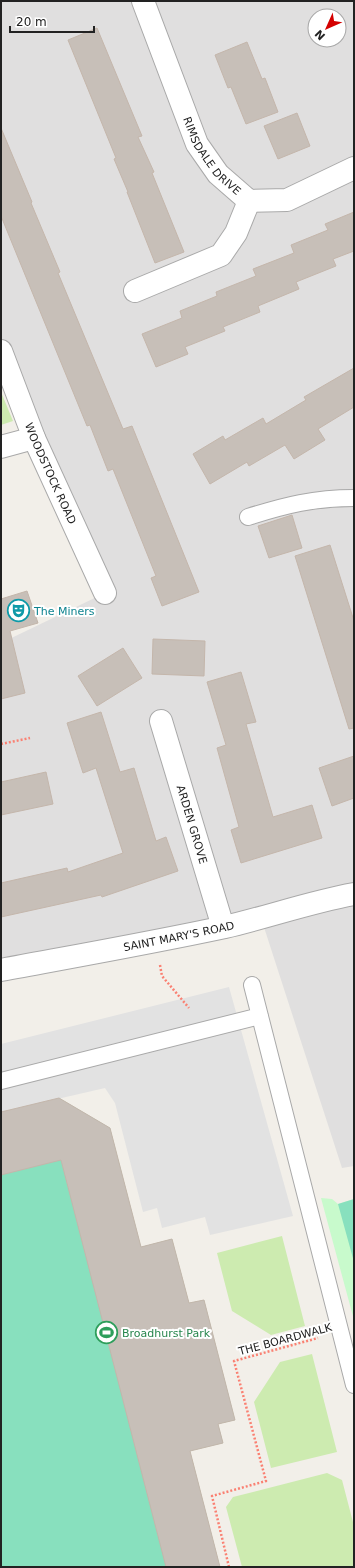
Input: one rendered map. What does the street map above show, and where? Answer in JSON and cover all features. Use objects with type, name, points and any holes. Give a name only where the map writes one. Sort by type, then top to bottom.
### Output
[{"type":"street","name":"RIMSDALE DRIVE","points":[[143,1],[197,144],[218,174],[248,201],[287,200],[354,168]]},
{"type":"street","points":[[135,291],[221,255],[236,233],[248,201]]},
{"type":"street","name":"WOODSTOCK ROAD","points":[[1,351],[34,438],[105,594]]},
{"type":"street","points":[[1,447],[34,438]]},
{"type":"street","name":"ARDEN GROVE","points":[[161,721],[223,927]]},
{"type":"street","name":"SAINT MARY'S ROAD","points":[[1,970],[223,927],[329,899],[354,894]]},
{"type":"lane","points":[[248,517],[285,506],[310,501],[354,498]]},
{"type":"lane","points":[[252,985],[354,1384]]},
{"type":"lane","points":[[1,1081],[260,1016]]},
{"type":"path","points":[[1,744],[30,738]]},
{"type":"path","points":[[155,941],[162,976],[189,1008]]},
{"type":"path","name":"THE BOARDWALK","points":[[229,1567],[212,1496],[266,1481],[234,1360],[340,1332]]},
{"type":"shaded area","points":[[1,1],[354,1],[354,1166],[342,1168],[261,918],[1,970],[1,643],[105,593],[1,351]]},
{"type":"shaded area","points":[[229,987],[293,1216],[210,1235],[205,1217],[162,1228],[157,1208],[143,1212],[115,1103],[105,1088],[1,1112],[1,1044]]},
{"type":"green space","points":[[1,392],[13,421],[1,425]]},
{"type":"green space","name":"Broadhurst Park","points":[[59,1098],[110,1128],[141,1247],[172,1239],[189,1303],[204,1300],[235,1420],[218,1424],[223,1443],[190,1451],[220,1567],[1,1567],[1,1112]]},
{"type":"green space","points":[[321,1198],[332,1199],[338,1204],[354,1199],[354,1320]]},
{"type":"green space","points":[[354,1199],[354,1262],[338,1204]]},
{"type":"green space","points":[[282,1236],[305,1326],[271,1335],[232,1311],[217,1253]]},
{"type":"green space","points":[[312,1354],[337,1452],[271,1468],[254,1402],[280,1362]]},
{"type":"green space","points":[[327,1473],[342,1480],[354,1526],[354,1567],[242,1567],[226,1507],[233,1497]]},
{"type":"building","points":[[97,28],[142,136],[138,137],[154,172],[152,173],[184,252],[155,263],[114,159],[116,158],[68,40]]},
{"type":"building","points":[[247,42],[262,79],[265,78],[278,112],[246,124],[231,87],[228,88],[215,55]]},
{"type":"building","points":[[297,113],[310,146],[278,159],[264,126]]},
{"type":"building","points":[[1,128],[60,272],[58,273],[123,429],[132,426],[199,592],[162,606],[151,578],[156,576],[113,469],[108,471],[90,425],[87,426],[1,216]]},
{"type":"building","points":[[354,212],[354,251],[333,259],[336,266],[296,282],[299,289],[258,306],[260,312],[223,327],[225,331],[185,347],[188,354],[156,367],[142,334],[182,318],[180,311],[217,296],[216,292],[256,276],[253,269],[294,253],[291,245],[328,230],[325,224]]},
{"type":"building","points":[[354,368],[354,407],[318,429],[325,440],[294,459],[285,445],[249,466],[247,462],[210,484],[193,454],[223,436],[225,440],[263,418],[266,424],[306,400],[304,397]]},
{"type":"building","points":[[292,515],[302,548],[269,558],[258,526]]},
{"type":"building","points":[[330,545],[354,621],[354,728],[349,729],[295,556]]},
{"type":"building","points":[[27,591],[38,623],[10,631],[25,693],[1,699],[1,599]]},
{"type":"building","points":[[153,639],[205,641],[204,676],[152,674]]},
{"type":"building","points":[[123,648],[142,678],[97,706],[78,676]]},
{"type":"building","points":[[241,672],[256,722],[246,724],[273,817],[312,805],[322,838],[241,863],[231,830],[239,827],[217,748],[226,745],[207,682]]},
{"type":"building","points":[[101,712],[120,772],[134,768],[156,841],[166,837],[178,871],[102,897],[101,895],[1,917],[1,883],[67,868],[68,872],[123,853],[96,768],[83,773],[67,723]]},
{"type":"building","points":[[354,756],[354,798],[332,806],[319,768]]},
{"type":"building","points":[[46,772],[53,804],[1,815],[1,782]]},
{"type":"building","points":[[59,1098],[110,1128],[141,1247],[172,1239],[189,1303],[204,1300],[235,1420],[218,1424],[223,1443],[190,1451],[220,1567],[166,1567],[61,1160],[1,1175],[1,1112]]},
{"type":"place","name":"The Miners","points":[[18,611]]},
{"type":"place","name":"Broadhurst Park","points":[[107,1333]]}]
